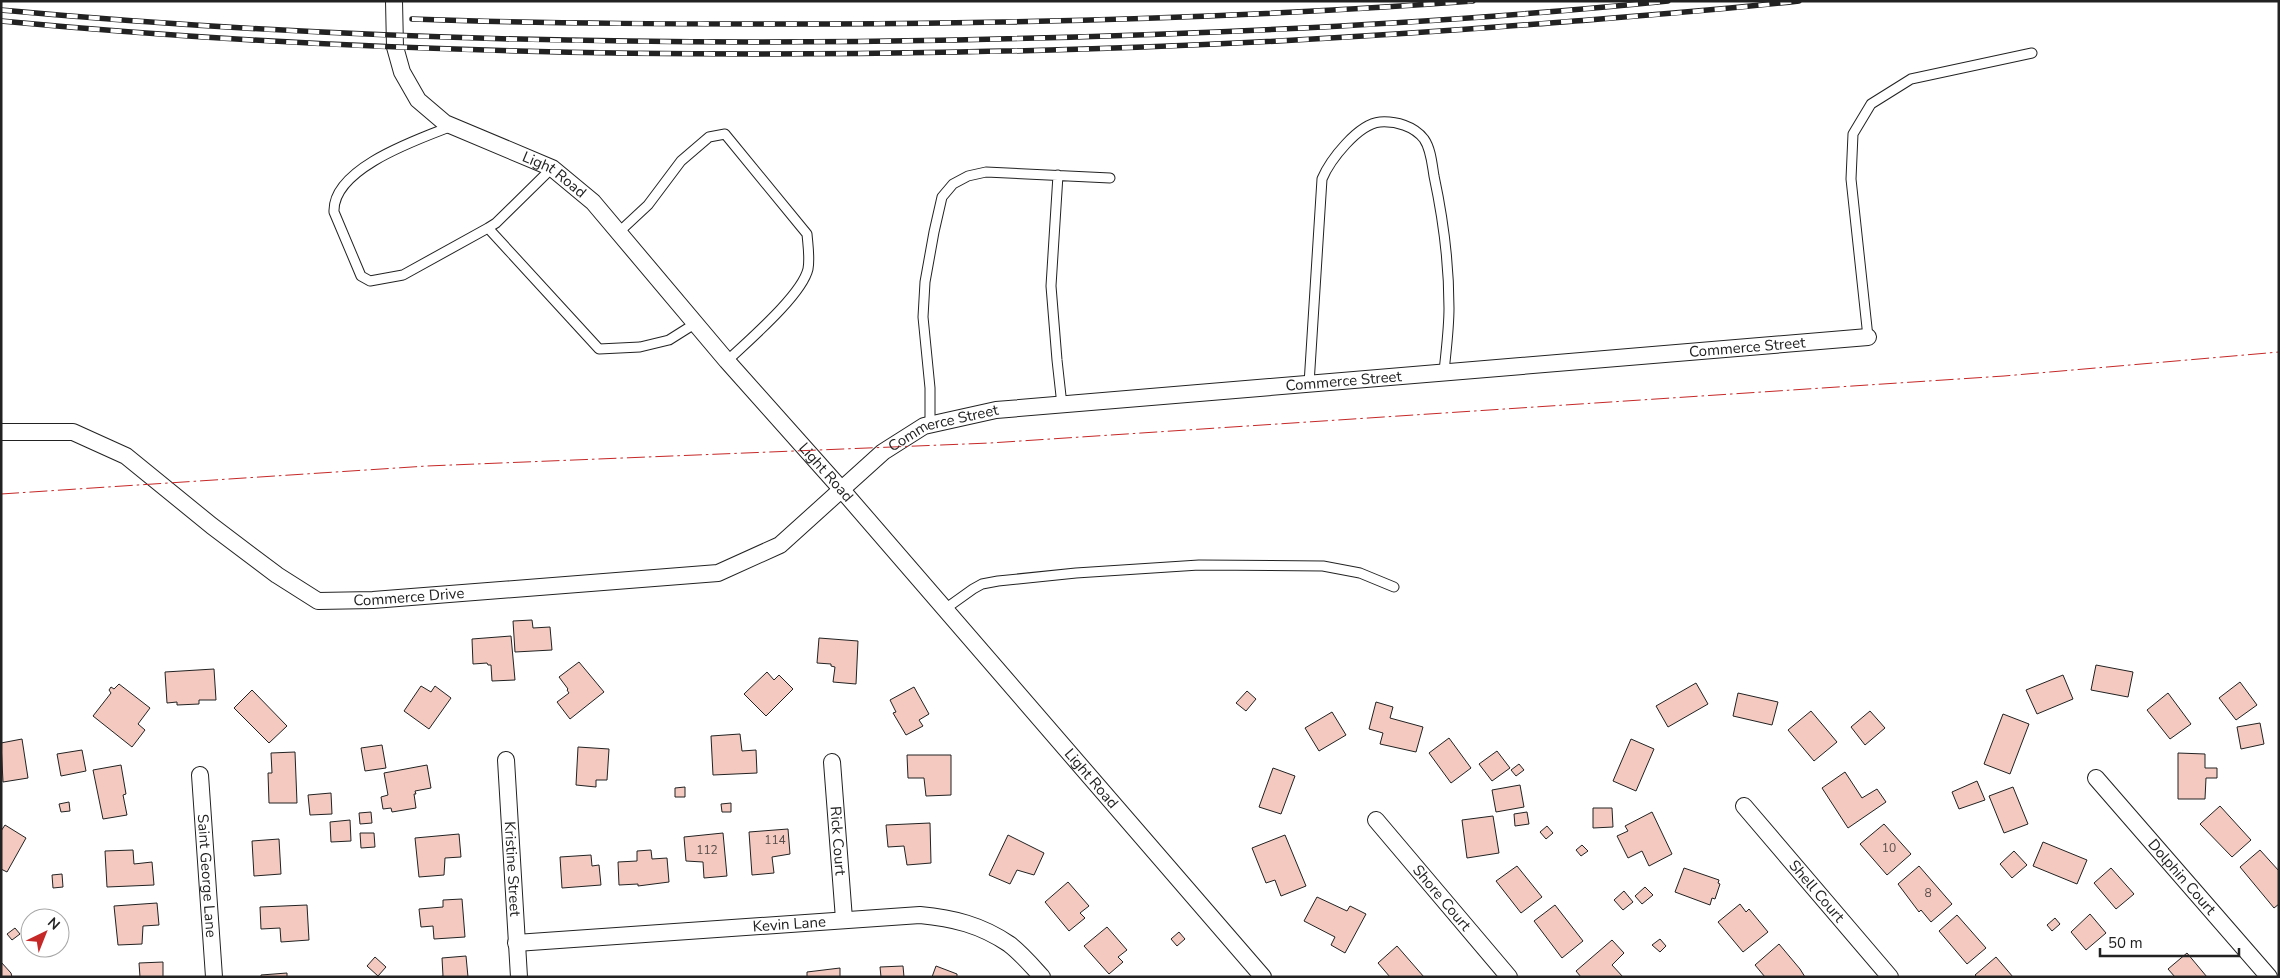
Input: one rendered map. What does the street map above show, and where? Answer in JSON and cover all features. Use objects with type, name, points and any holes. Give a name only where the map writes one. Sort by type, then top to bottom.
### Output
[{"type":"street","name":"Light Road","points":[[394,1],[393,35],[402,72],[418,100],[445,123],[552,168],[593,202],[727,361],[842,490],[1263,977]]},
{"type":"street","name":"Commerce Street","points":[[842,490],[883,452],[924,426],[996,410],[1868,337]]},
{"type":"street","name":"Commerce Drive","points":[[1,432],[73,432],[126,456],[277,575],[318,601],[373,600],[718,572],[780,545],[842,490]]},
{"type":"street","name":"Kristine Street","points":[[506,760],[519,977]]},
{"type":"street","name":"Rick Court","points":[[832,762],[844,919]]},
{"type":"street","name":"Saint George Lane","points":[[200,775],[214,977]]},
{"type":"street","name":"Dolphin Court","points":[[2096,778],[2268,977]]},
{"type":"street","name":"Shell Court","points":[[1744,806],[1890,977]]},
{"type":"street","name":"Shore Court","points":[[1376,820],[1509,977]]},
{"type":"street","name":"Kevin Lane","points":[[516,943],[920,915],[950,918],[979,927],[1010,945],[1042,977]]},
{"type":"lane","points":[[1868,337],[1851,179],[1853,134],[1871,104],[1911,79],[2032,53]]},
{"type":"lane","points":[[1309,384],[1322,178],[1334,157],[1359,132],[1374,123],[1386,122],[1413,129],[1425,140],[1430,153],[1440,206],[1449,308],[1444,372]]},
{"type":"lane","points":[[452,126],[386,154],[349,179],[334,202],[334,212],[362,276],[370,281],[403,275],[488,228],[496,223],[552,168]]},
{"type":"lane","points":[[619,232],[648,205],[681,161],[709,137],[725,134],[807,234],[809,254],[808,271],[790,301],[727,361]]},
{"type":"lane","points":[[930,425],[930,388],[923,317],[925,282],[942,197],[953,184],[968,176],[986,172],[1110,178]]},
{"type":"lane","points":[[1058,175],[1051,286],[1062,405]]},
{"type":"lane","points":[[488,228],[599,349],[640,347],[669,340],[696,323]]},
{"type":"lane","points":[[945,609],[962,595],[982,584],[998,581],[1076,572],[1199,565],[1323,566],[1360,573],[1394,587]]},
{"type":"building","points":[[532,620],[533,628],[550,627],[552,650],[515,652],[513,621]]},
{"type":"building","points":[[511,636],[515,680],[492,681],[491,665],[487,663],[473,664],[472,639]]},
{"type":"building","points":[[819,638],[858,641],[856,684],[833,682],[835,667],[831,666],[831,664],[817,663]]},
{"type":"building","points":[[579,662],[604,692],[570,719],[557,702],[569,693],[559,677]]},
{"type":"building","points":[[2096,665],[2133,672],[2128,697],[2091,690]]},
{"type":"building","points":[[214,669],[216,700],[199,700],[199,704],[177,705],[177,702],[167,703],[165,672]]},
{"type":"building","points":[[767,672],[774,680],[779,675],[793,689],[766,716],[744,694]]},
{"type":"building","points":[[2063,675],[2073,699],[2037,714],[2026,690]]},
{"type":"building","points":[[2240,682],[2257,705],[2236,720],[2219,698]]},
{"type":"building","points":[[1696,683],[1708,704],[1668,727],[1656,706]]},
{"type":"building","points":[[119,684],[150,708],[138,724],[145,730],[132,747],[93,716],[111,693],[109,690],[111,687],[114,689]]},
{"type":"building","points":[[421,686],[431,692],[435,686],[451,698],[429,729],[404,711]]},
{"type":"building","points":[[914,687],[929,714],[919,720],[923,726],[906,735],[893,713],[896,712],[890,700]]},
{"type":"building","points":[[252,690],[287,726],[269,743],[234,708]]},
{"type":"building","points":[[1247,691],[1256,699],[1246,711],[1236,703]]},
{"type":"building","points":[[1738,693],[1778,702],[1772,725],[1733,716]]},
{"type":"building","points":[[2168,693],[2191,724],[2170,739],[2147,710]]},
{"type":"building","points":[[1376,702],[1393,707],[1390,718],[1423,727],[1416,752],[1380,744],[1383,733],[1369,729]]},
{"type":"building","points":[[1811,711],[1837,742],[1814,761],[1788,730]]},
{"type":"building","points":[[1870,711],[1885,728],[1865,745],[1851,727]]},
{"type":"building","points":[[1332,712],[1346,735],[1319,751],[1305,728]]},
{"type":"building","points":[[2003,714],[2029,724],[2010,774],[1984,764]]},
{"type":"building","points":[[2260,723],[2264,744],[2241,749],[2237,727]]},
{"type":"building","points":[[740,734],[742,751],[756,750],[757,773],[713,775],[711,736]]},
{"type":"building","points":[[1449,738],[1471,768],[1451,783],[1429,753]]},
{"type":"building","points":[[22,739],[28,778],[3,782],[1,743]]},
{"type":"building","points":[[1631,739],[1654,749],[1636,791],[1613,781]]},
{"type":"building","points":[[382,745],[386,768],[365,771],[361,748]]},
{"type":"building","points":[[578,747],[609,749],[607,780],[596,780],[596,787],[576,785]]},
{"type":"building","points":[[82,750],[86,771],[61,776],[57,754]]},
{"type":"building","points":[[1497,751],[1510,768],[1492,781],[1479,764]]},
{"type":"building","points":[[295,752],[297,803],[269,803],[268,773],[272,773],[271,753]]},
{"type":"building","points":[[2178,753],[2205,754],[2205,768],[2217,768],[2217,778],[2206,778],[2205,799],[2178,799]]},
{"type":"building","points":[[907,755],[951,755],[951,795],[926,796],[924,778],[908,778]]},
{"type":"building","points":[[1519,764],[1524,770],[1516,776],[1511,770]]},
{"type":"building","points":[[121,765],[126,794],[123,795],[127,815],[103,819],[93,770]]},
{"type":"building","points":[[427,765],[431,788],[415,791],[416,808],[392,812],[391,808],[383,809],[381,797],[388,795],[384,773]]},
{"type":"building","points":[[1273,768],[1295,776],[1281,814],[1259,807]]},
{"type":"building","points":[[1845,772],[1862,798],[1877,789],[1886,802],[1848,828],[1822,788]]},
{"type":"building","points":[[1977,781],[1985,800],[1959,809],[1952,792]]},
{"type":"building","points":[[1520,785],[1524,807],[1496,812],[1492,790]]},
{"type":"building","points":[[685,787],[685,797],[675,797],[675,788]]},
{"type":"building","points":[[2013,787],[2028,824],[2004,833],[1989,796]]},
{"type":"building","points":[[331,793],[332,814],[310,815],[308,795]]},
{"type":"building","points":[[69,802],[70,811],[61,812],[59,804]]},
{"type":"building","points":[[731,803],[731,812],[722,812],[721,804]]},
{"type":"building","points":[[2220,806],[2251,840],[2232,857],[2200,824]]},
{"type":"building","points":[[1593,808],[1612,808],[1613,827],[1593,828]]},
{"type":"building","points":[[371,812],[372,823],[360,824],[359,813]]},
{"type":"building","points":[[1527,812],[1529,824],[1515,826],[1514,814]]},
{"type":"building","points":[[1652,812],[1672,854],[1649,866],[1642,851],[1628,858],[1617,836],[1628,831],[1625,826]]},
{"type":"building","points":[[1493,816],[1499,853],[1467,858],[1462,820]]},
{"type":"building","points":[[350,820],[351,841],[331,842],[330,822]]},
{"type":"building","points":[[930,823],[931,863],[907,865],[904,846],[888,847],[886,825]]},
{"type":"building","points":[[1884,824],[1911,854],[1887,875],[1860,844]]},
{"type":"building","points":[[5,825],[26,838],[7,872],[1,869],[1,831]]},
{"type":"building","points":[[1547,826],[1553,833],[1546,839],[1540,832]]},
{"type":"building","points":[[788,829],[790,854],[772,857],[774,873],[752,875],[749,832]]},
{"type":"building","points":[[360,833],[374,833],[375,847],[361,848]]},
{"type":"building","points":[[723,833],[727,876],[704,878],[703,862],[686,861],[684,837]]},
{"type":"building","points":[[459,834],[461,857],[445,858],[444,875],[419,877],[415,838]]},
{"type":"building","points":[[1008,835],[1044,853],[1034,875],[1017,870],[1010,884],[989,875]]},
{"type":"building","points":[[1285,835],[1306,886],[1281,896],[1275,880],[1266,883],[1252,848]]},
{"type":"building","points":[[279,839],[281,874],[254,876],[252,841]]},
{"type":"building","points":[[2043,842],[2087,860],[2077,884],[2033,866]]},
{"type":"building","points":[[1582,845],[1588,851],[1581,856],[1576,850]]},
{"type":"building","points":[[133,850],[134,864],[152,862],[154,885],[107,887],[105,851]]},
{"type":"building","points":[[651,850],[652,859],[667,858],[669,882],[638,886],[638,884],[619,885],[618,862],[637,861],[637,851]]},
{"type":"building","points":[[2260,850],[2279,871],[2279,904],[2274,908],[2240,867]]},
{"type":"building","points":[[2014,851],[2027,865],[2012,878],[2000,864]]},
{"type":"building","points":[[591,855],[592,866],[599,865],[601,885],[562,888],[560,857]]},
{"type":"building","points":[[1517,866],[1542,897],[1521,913],[1496,881]]},
{"type":"building","points":[[1919,866],[1952,904],[1931,922],[1921,910],[1919,912],[1898,884]]},
{"type":"building","points":[[1684,868],[1719,880],[1718,883],[1720,884],[1715,899],[1712,898],[1710,905],[1675,892]]},
{"type":"building","points":[[2111,868],[2134,894],[2116,909],[2094,883]]},
{"type":"building","points":[[62,874],[63,887],[53,888],[52,875]]},
{"type":"building","points":[[1068,882],[1089,906],[1080,913],[1085,918],[1069,931],[1045,902]]},
{"type":"building","points":[[1645,887],[1653,895],[1642,904],[1635,896]]},
{"type":"building","points":[[1624,891],[1633,902],[1623,910],[1614,900]]},
{"type":"building","points":[[1317,897],[1347,911],[1350,906],[1366,914],[1345,953],[1331,945],[1335,937],[1304,921]]},
{"type":"building","points":[[462,899],[465,937],[434,939],[433,926],[421,927],[419,909],[443,907],[443,900]]},
{"type":"building","points":[[157,903],[159,925],[143,926],[142,944],[118,945],[114,906]]},
{"type":"building","points":[[1740,904],[1746,912],[1749,909],[1768,932],[1743,952],[1718,922]]},
{"type":"building","points":[[307,905],[309,940],[281,942],[280,928],[261,929],[260,907]]},
{"type":"building","points":[[1555,905],[1583,941],[1562,958],[1534,921]]},
{"type":"building","points":[[2090,914],[2106,933],[2086,950],[2071,932]]},
{"type":"building","points":[[1957,915],[1986,948],[1967,964],[1939,931]]},
{"type":"building","points":[[2055,918],[2060,924],[2052,931],[2047,925]]},
{"type":"building","points":[[1107,927],[1127,950],[1118,957],[1123,962],[1109,974],[1084,946]]},
{"type":"building","points":[[15,928],[20,934],[12,940],[7,934]]},
{"type":"building","points":[[1179,932],[1185,939],[1177,946],[1171,939]]},
{"type":"building","points":[[1660,939],[1666,946],[1660,952],[1652,945]]},
{"type":"building","points":[[1612,940],[1624,953],[1612,965],[1623,977],[1581,977],[1576,971]]},
{"type":"building","points":[[1779,944],[1805,977],[1765,977],[1755,965]]},
{"type":"building","points":[[1397,946],[1424,977],[1390,977],[1378,963]]},
{"type":"building","points":[[2187,953],[2207,977],[2175,977],[2168,969]]},
{"type":"building","points":[[466,956],[468,977],[439,977],[443,976],[442,958]]},
{"type":"building","points":[[375,957],[386,967],[378,976],[367,966]]},
{"type":"building","points":[[1996,957],[2013,977],[1977,977],[1975,975]]},
{"type":"building","points":[[1,962],[11,973],[12,977],[1,977]]},
{"type":"building","points":[[163,962],[163,977],[140,977],[139,963]]},
{"type":"building","points":[[903,966],[904,977],[881,977],[880,967]]},
{"type":"building","points":[[936,966],[957,974],[957,977],[932,977]]},
{"type":"building","points":[[840,968],[840,977],[807,977],[807,972]]},
{"type":"building","points":[[287,973],[287,977],[261,977],[261,975]]},
{"type":"railway","points":[[412,19],[672,24],[990,22],[1231,15],[1473,1]]},
{"type":"railway","points":[[1,10],[239,28],[359,34],[598,41],[837,42],[1045,38],[1312,28],[1490,17],[1668,1]]},
{"type":"railway","points":[[1,21],[120,31],[360,46],[600,53],[839,54],[1176,46],[1321,39],[1635,16],[1799,1]]},
{"type":"power","points":[[1,494],[427,466],[990,443],[2004,376],[2279,352]]}]
